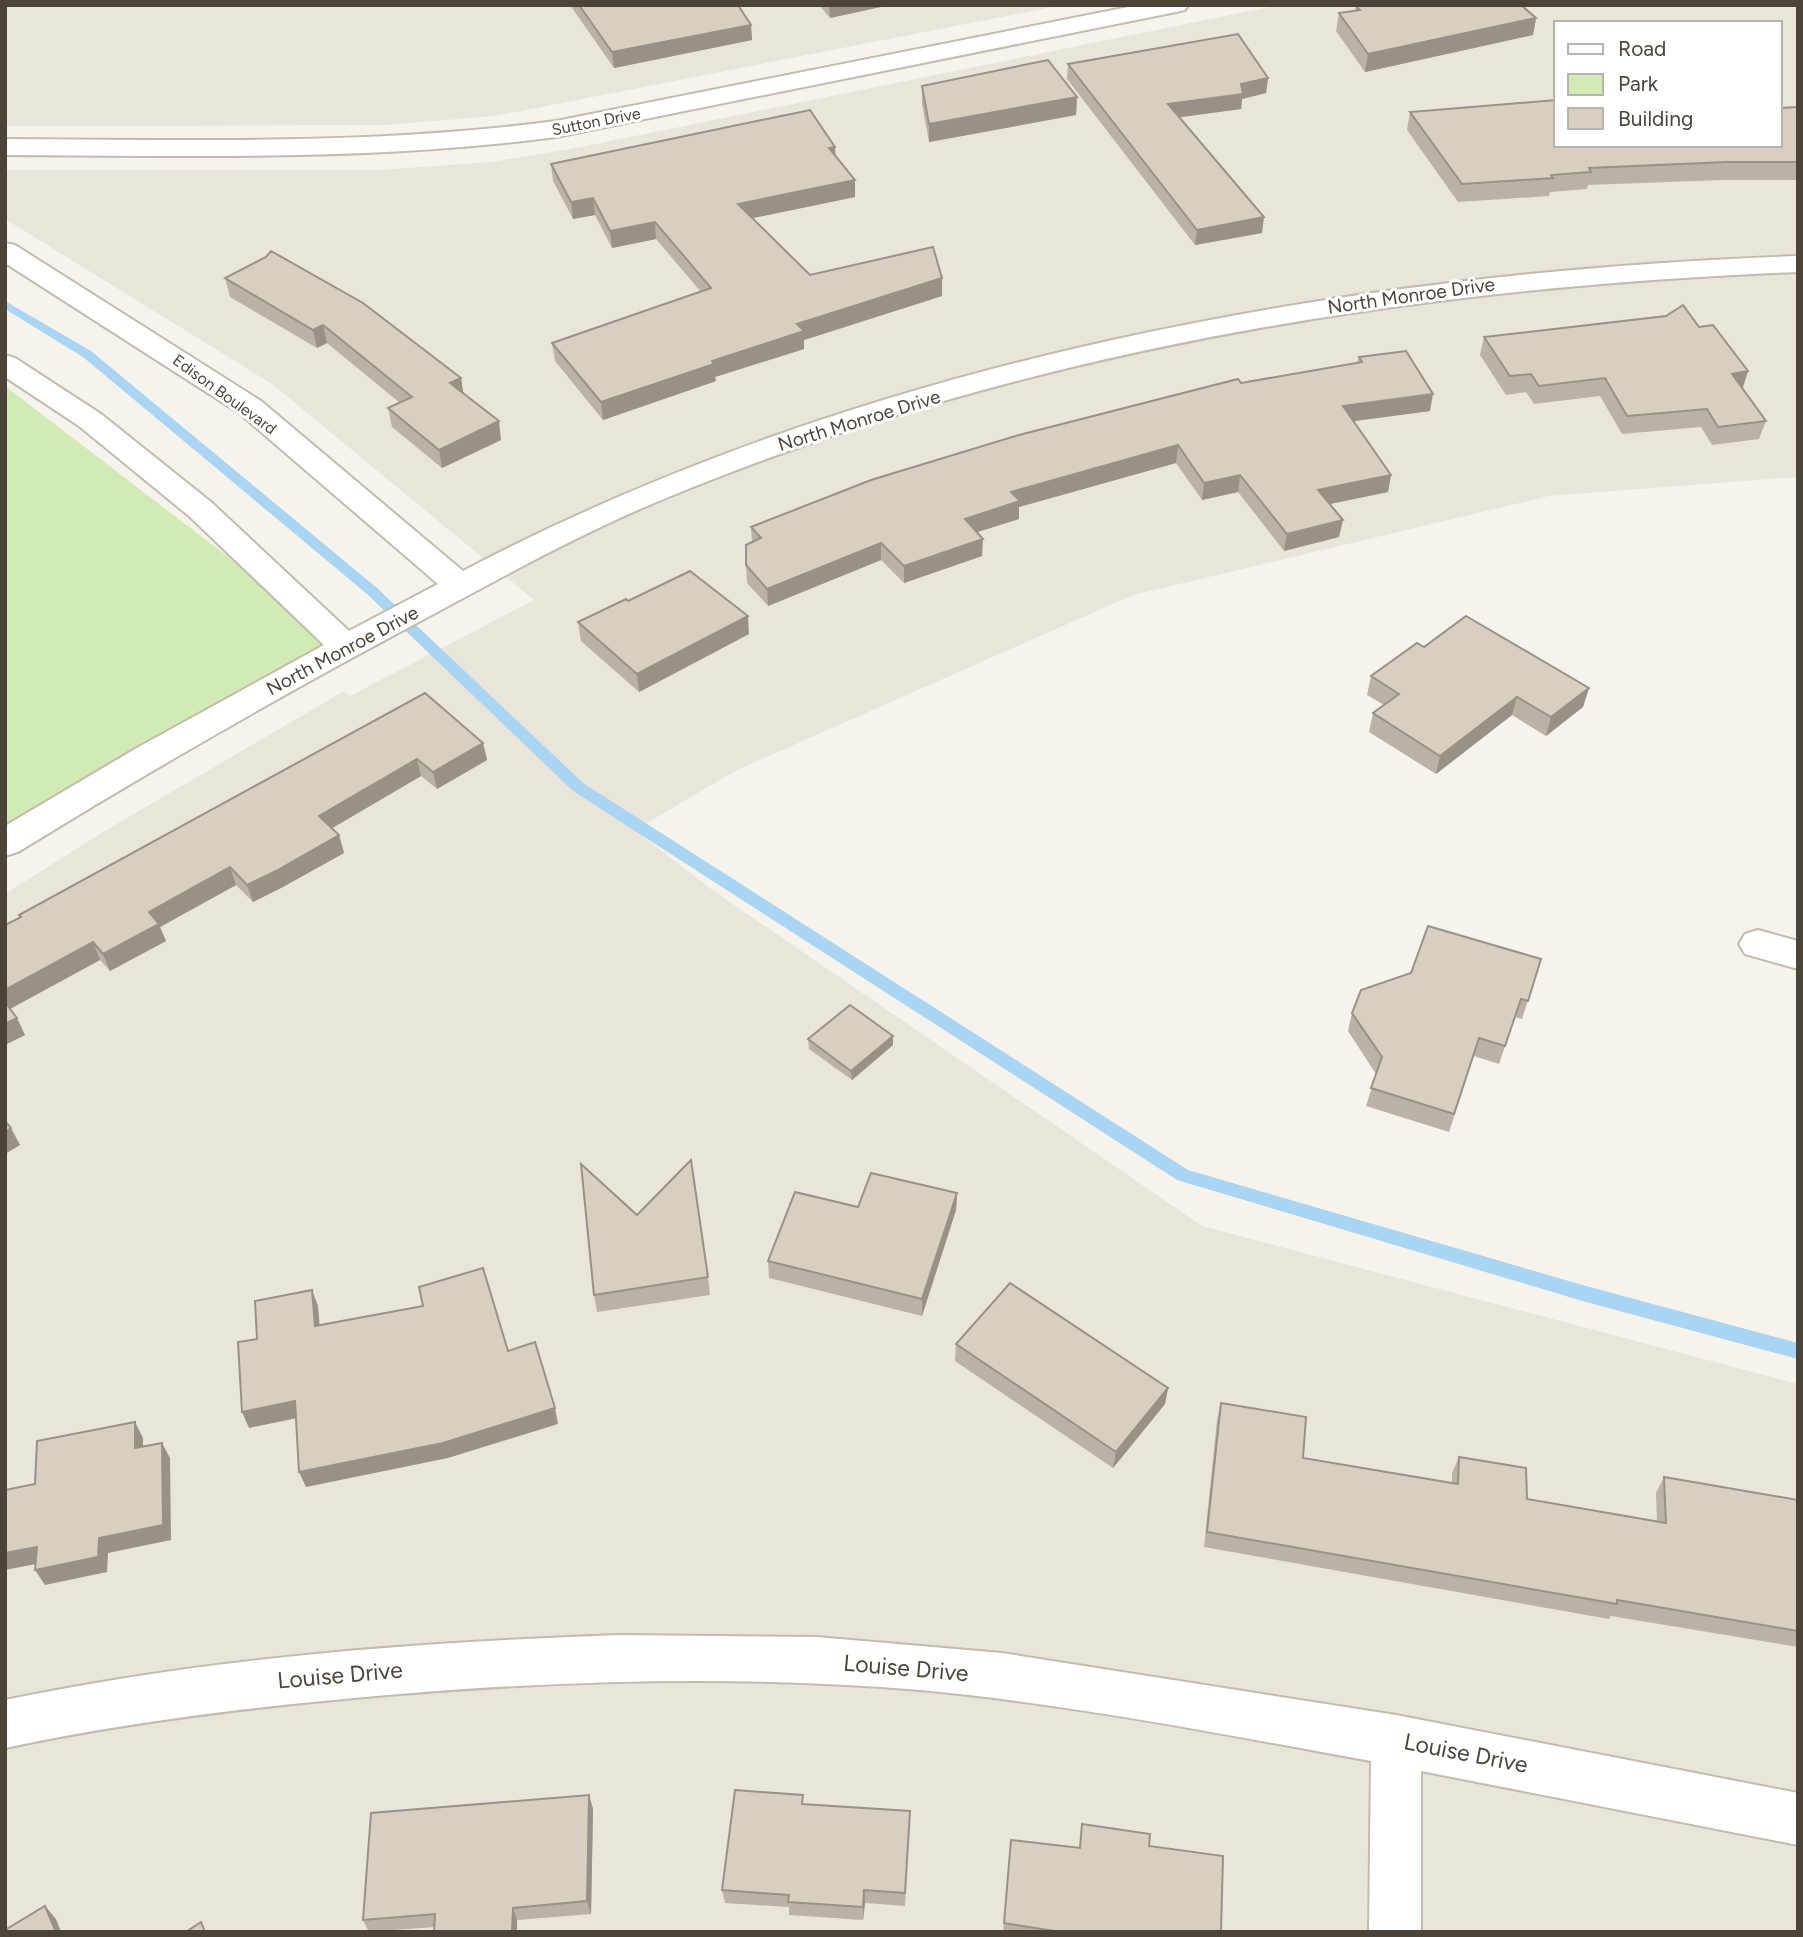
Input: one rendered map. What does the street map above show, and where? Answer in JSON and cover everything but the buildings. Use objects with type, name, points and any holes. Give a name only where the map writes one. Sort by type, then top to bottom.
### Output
[{"type":"street","name":"Sutton Drive","points":[[5,147],[376,147],[485,140],[556,129],[1139,9],[1177,5]]},
{"type":"street","name":"Edison Boulevard","points":[[5,251],[250,407],[452,590]]},
{"type":"street","name":"North Monroe Drive","points":[[5,843],[256,696],[452,590],[617,507],[748,456],[886,410],[1130,345],[1303,310],[1413,293],[1643,270],[1798,264]]},
{"type":"street","points":[[5,364],[90,420],[358,641]]},
{"type":"street","points":[[1758,944],[1798,955]]},
{"type":"street","name":"Louise Drive","points":[[5,1724],[75,1708],[260,1682],[495,1661],[668,1656],[885,1664],[1018,1679],[1396,1739],[1798,1819]]},
{"type":"street","points":[[1395,1932],[1396,1739]]},
{"type":"shaded area","points":[[5,5],[1063,5],[495,116],[386,125],[5,126]]},
{"type":"shaded area","points":[[1279,5],[1798,5],[1798,477],[1549,496],[1133,595],[737,770],[635,830],[711,889],[1202,1226],[1798,1384],[1798,1932],[5,1932],[5,894],[103,832],[344,691],[350,696],[534,600],[272,384],[5,219],[5,170],[379,170],[491,162],[581,147]]},
{"type":"green space","points":[[5,386],[346,647],[5,835]]},
{"type":"waterway","points":[[5,304],[87,354],[372,591],[578,787],[1183,1175],[1586,1294],[1798,1351]]}]
